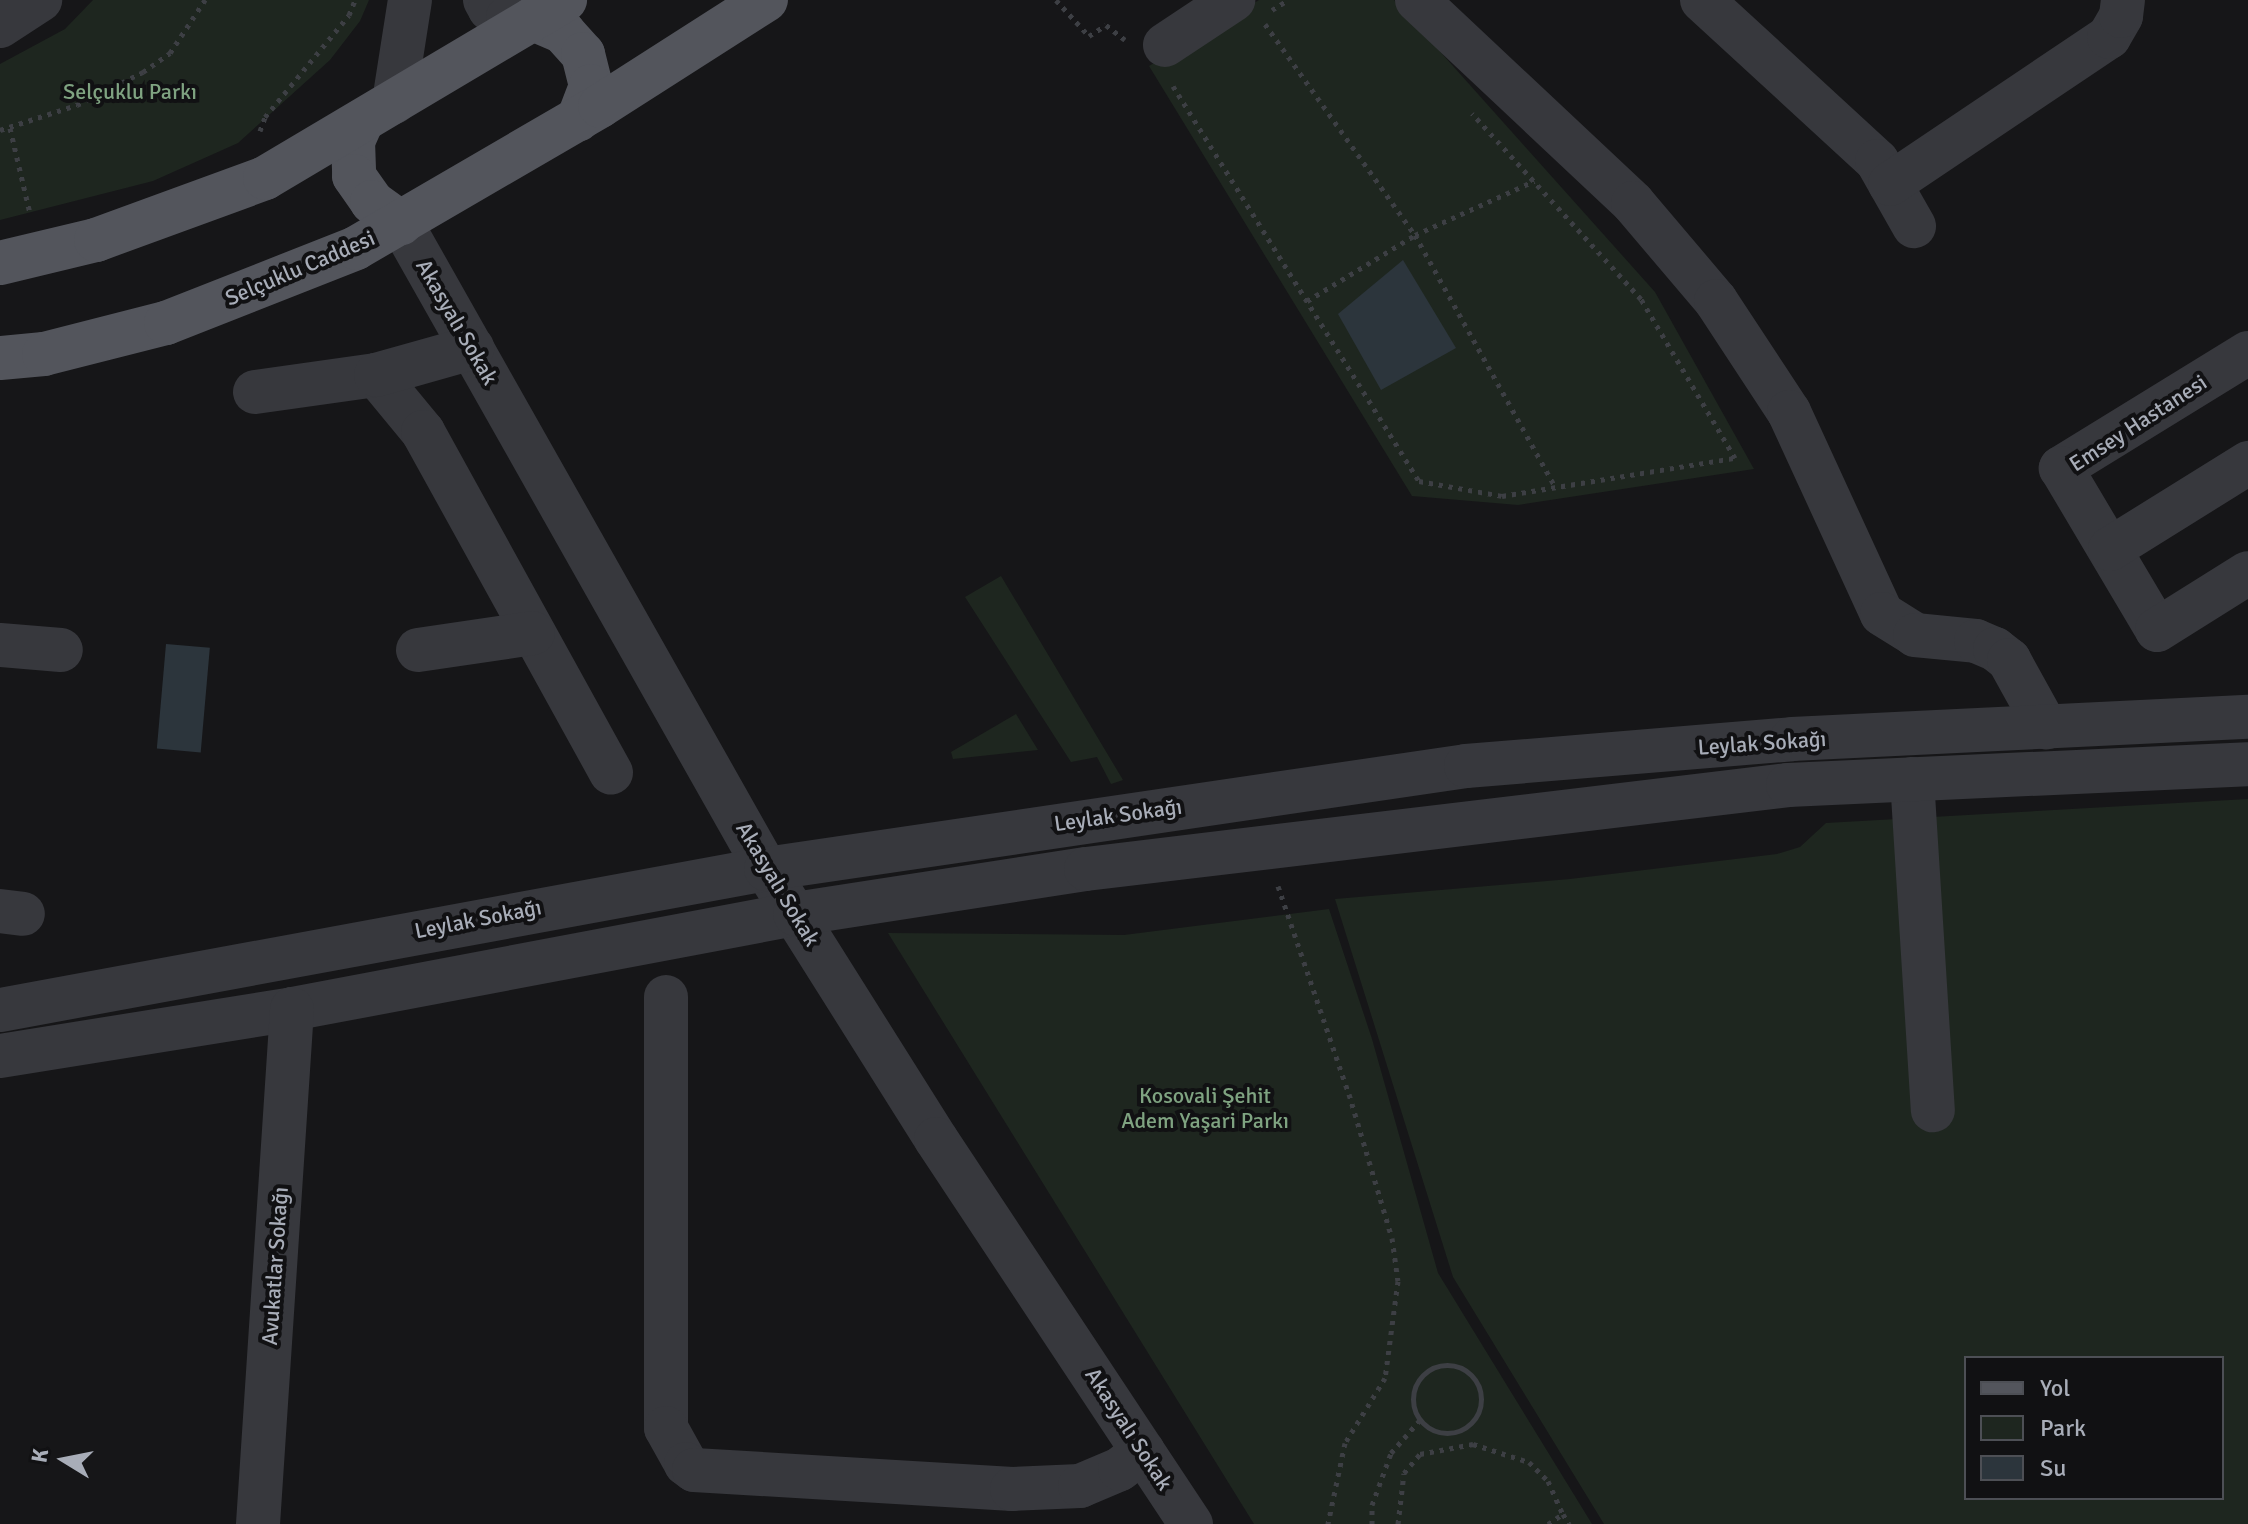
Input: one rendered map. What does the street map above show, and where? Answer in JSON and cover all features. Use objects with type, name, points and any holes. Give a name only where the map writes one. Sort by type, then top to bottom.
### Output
[{"type":"main road","name":"Selçuklu Caddesi","points":[[0,358],[44,354],[166,323],[327,261],[401,223],[578,120],[766,0]]},
{"type":"main road","points":[[20,259],[96,240],[256,182],[549,9],[563,32],[583,54],[591,86],[578,120]]},
{"type":"main road","points":[[378,111],[353,141],[354,176],[372,202],[401,223]]},
{"type":"street","points":[[0,26],[40,0]]},
{"type":"street","points":[[378,111],[410,0]]},
{"type":"street","points":[[485,0],[490,9],[508,17],[549,9]]},
{"type":"street","points":[[1417,0],[1633,203],[1716,301],[1789,412],[1882,614],[1915,635],[1976,641],[1995,649],[2009,660],[2046,727]]},
{"type":"street","points":[[1702,0],[1847,130],[1890,184],[1914,226]]},
{"type":"street","points":[[1890,184],[2109,37],[2123,0]]},
{"type":"street","points":[[1152,53],[1246,8]]},
{"type":"street","name":"Akasyalı Sokak","points":[[401,223],[766,869],[1191,1524]]},
{"type":"street","points":[[255,392],[376,375],[472,348]]},
{"type":"street","name":"Emsey Hastanesi","points":[[2248,353],[2061,468],[2157,630],[2248,573]]},
{"type":"street","points":[[376,375],[423,432],[611,772]]},
{"type":"street","points":[[2110,549],[2248,463]]},
{"type":"street","points":[[418,650],[533,633]]},
{"type":"street","points":[[0,645],[61,650]]},
{"type":"street","name":"Leylak Sokağı","points":[[0,1010],[766,869],[1466,766],[1792,739],[2248,717]]},
{"type":"street","name":"Leylak Sokağı","points":[[0,1056],[292,1009],[795,914],[1264,847],[1788,785],[2248,764]]},
{"type":"street","points":[[1912,779],[1933,1110]]},
{"type":"street","points":[[666,997],[666,1428],[686,1464],[694,1470],[1012,1489],[1080,1486],[1120,1469],[1143,1451]]},
{"type":"street","name":"Avukatlar Sokağı","points":[[258,1524],[292,1009]]},
{"type":"path","points":[[0,130],[77,105],[143,72],[170,53],[205,0]]},
{"type":"path","points":[[256,182],[247,166],[265,117],[349,15],[355,0]]},
{"type":"path","points":[[1056,0],[1089,36],[1106,25],[1152,53],[1419,481],[1502,496],[1735,458],[1641,299],[1462,103]]},
{"type":"path","points":[[1246,8],[1415,235],[1555,487]]},
{"type":"path","points":[[10,128],[20,259]]},
{"type":"path","points":[[1307,301],[1415,235],[1534,181]]},
{"type":"path","points":[[1264,847],[1349,1094],[1392,1238],[1398,1281],[1385,1378],[1345,1443],[1328,1524]]},
{"type":"path","points":[[1438,1366],[1470,1373],[1481,1393],[1470,1425],[1438,1432],[1420,1420],[1412,1398],[1420,1378],[1438,1366]]},
{"type":"path","points":[[1372,1524],[1372,1505],[1391,1453],[1420,1420]]},
{"type":"path","points":[[1398,1524],[1404,1473],[1420,1454],[1473,1444],[1529,1462],[1548,1481],[1569,1524]]},
{"type":"path","points":[[1548,1524],[1563,1514]]},
{"type":"green space","name":"Selçuklu Parkı","points":[[93,0],[369,0],[360,21],[330,60],[238,143],[153,181],[0,220],[0,64],[65,29]]},
{"type":"green space","points":[[1259,0],[1394,0],[1655,292],[1754,469],[1518,505],[1412,496],[1149,66]]},
{"type":"green space","points":[[1001,576],[1123,780],[1111,784],[1097,757],[1071,762],[965,597]]},
{"type":"green space","points":[[1016,714],[1038,750],[953,759],[951,752]]},
{"type":"green space","points":[[2248,799],[2248,1524],[1604,1524],[1453,1277],[1335,899],[1570,879],[1777,854],[1800,847],[1826,823]]},
{"type":"green space","name":"Kosovali Şehit Adem Yaşari Parkı","points":[[1329,909],[1372,1039],[1438,1273],[1592,1524],[1254,1524],[888,933],[1124,935]]},
{"type":"water","points":[[1403,260],[1456,348],[1381,390],[1338,314]]},
{"type":"water","points":[[166,644],[210,648],[201,752],[157,749]]}]
